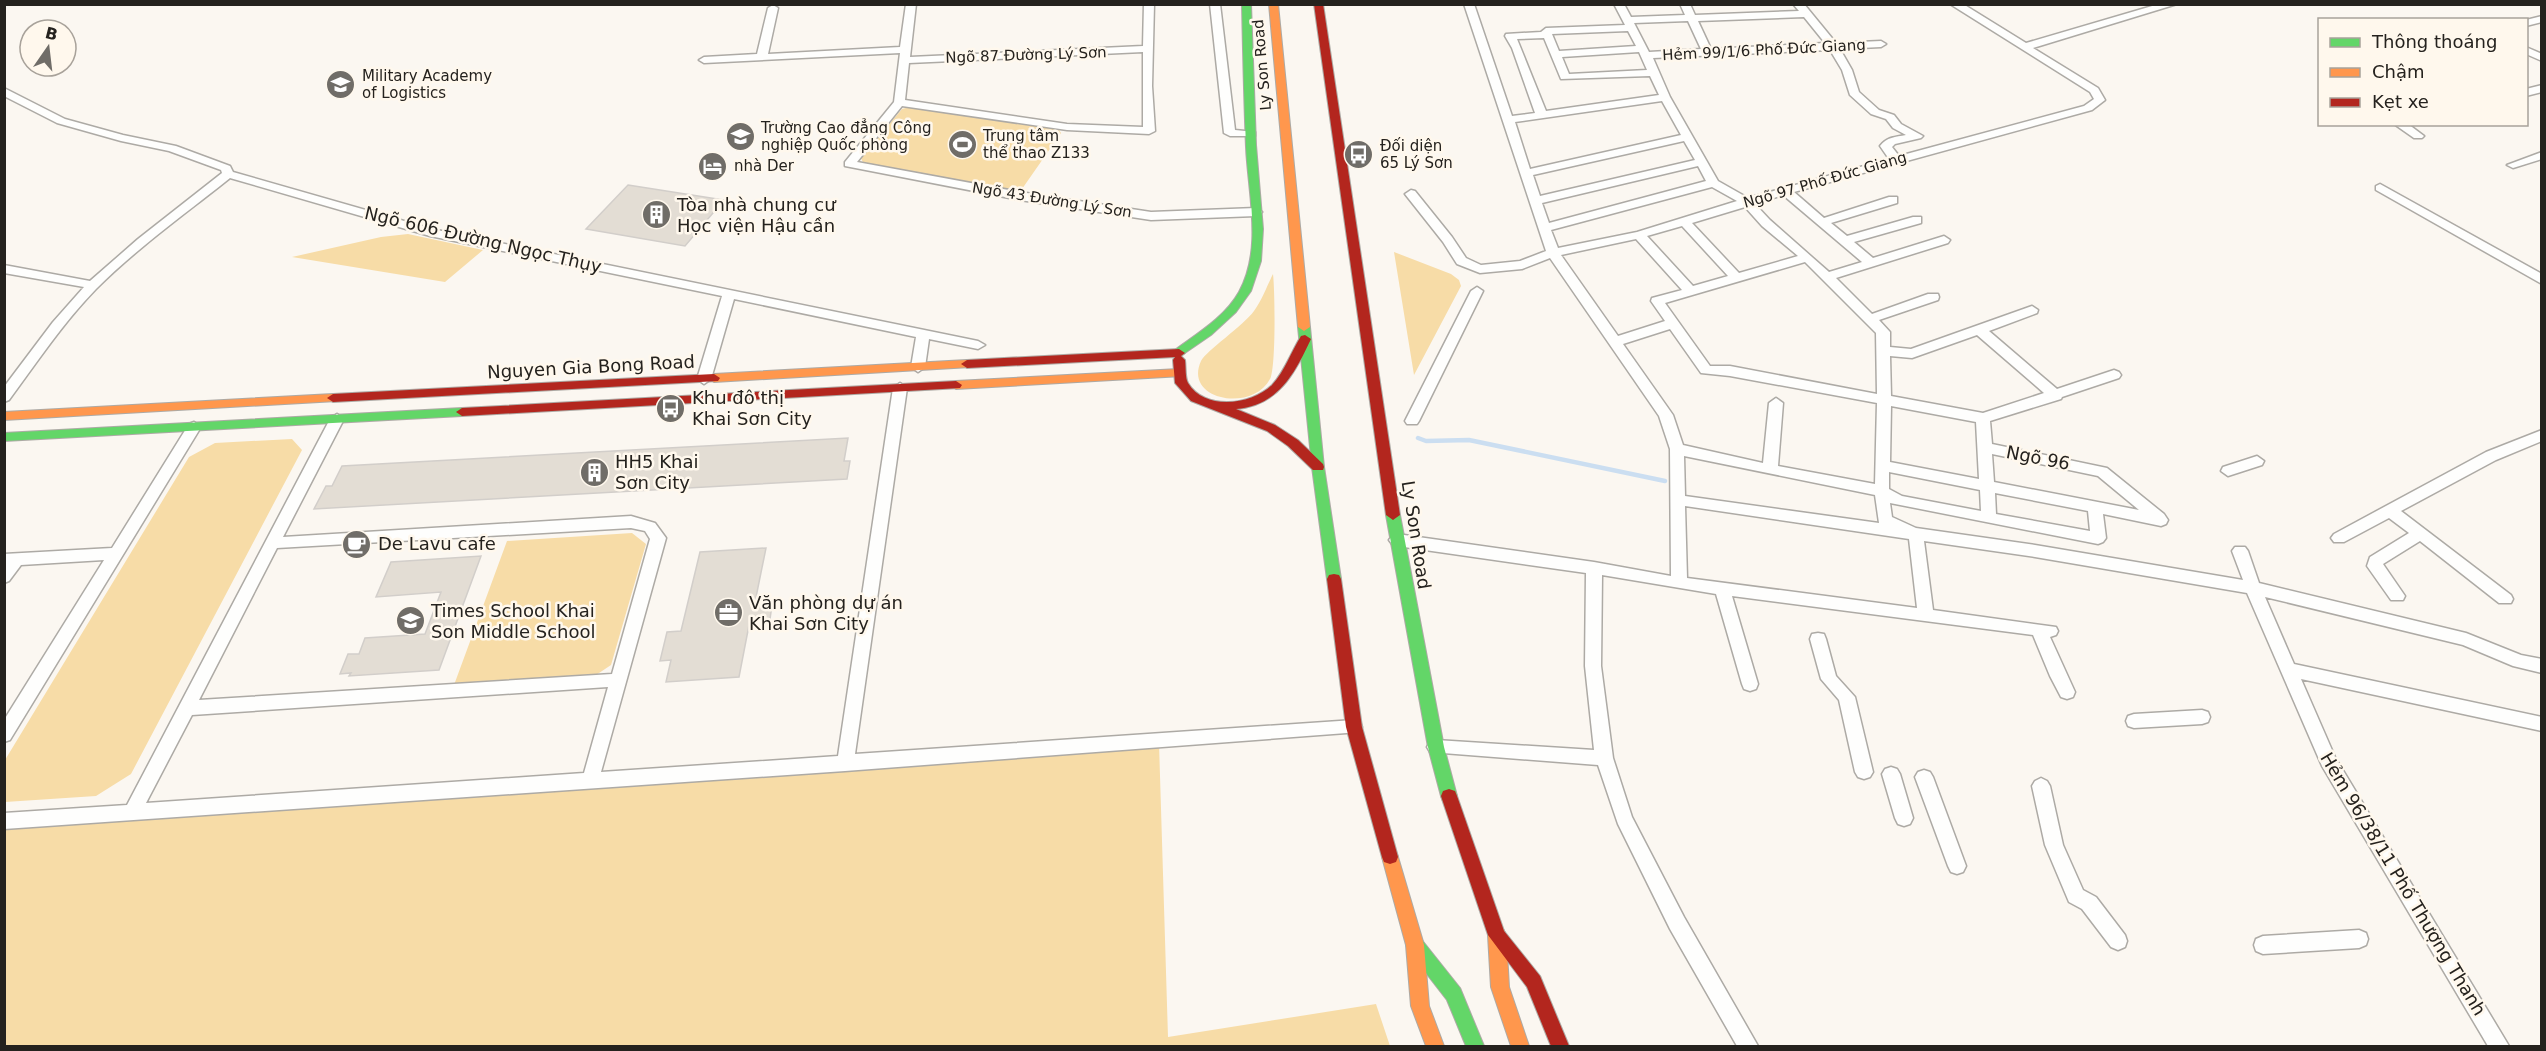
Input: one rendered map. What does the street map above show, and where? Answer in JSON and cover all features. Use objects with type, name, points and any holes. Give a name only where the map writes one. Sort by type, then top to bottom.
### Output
[{"type":"main road","name":"Ly Son Road","points":[[1179,353],[1231,314],[1240,302],[1252,276],[1256,256],[1246,4]]},
{"type":"main road","name":"Ly Son Road","points":[[1273,4],[1318,467],[1354,727],[1415,945],[1420,1006],[1435,1047]]},
{"type":"main road","name":"Ly Son Road","points":[[1318,4],[1397,540],[1436,747],[1455,816],[1497,935],[1534,982],[1560,1047]]},
{"type":"main road","points":[[1208,405],[1247,406],[1271,395],[1281,386],[1305,339]]},
{"type":"main road","points":[[1179,353],[1181,383],[1187,392],[1208,405],[1263,424],[1282,434],[1318,467]]},
{"type":"main road","name":"Nguyen Gia Bong Road","points":[[4,416],[1179,353]]},
{"type":"main road","points":[[900,388],[918,367]]},
{"type":"main road","points":[[4,437],[1179,373]]},
{"type":"main road","points":[[337,419],[348,398]]},
{"type":"main road","points":[[194,427],[207,405]]},
{"type":"main road","points":[[1497,935],[1500,987],[1520,1047]]},
{"type":"main road","points":[[1415,945],[1454,994],[1473,1042]]},
{"type":"street","points":[[911,4],[899,102],[1067,128],[1149,131],[1147,49],[1149,4]]},
{"type":"street","points":[[1215,4],[1230,133],[1251,134]]},
{"type":"street","points":[[1469,4],[1553,253],[1666,415],[1677,449],[1679,583]]},
{"type":"street","points":[[1619,4],[1665,97],[1713,183],[1747,202],[1766,223],[1808,257],[1883,332],[1885,399],[1881,491],[1885,520],[1916,535]]},
{"type":"street","points":[[1685,4],[1707,51]]},
{"type":"street","points":[[1798,4],[1832,46],[1852,81],[1854,93],[1875,112],[1890,117],[1897,126],[1917,136],[1891,141],[1886,146],[1889,154],[1897,160]]},
{"type":"street","name":"Ngõ 97 Phố Đức Giang","points":[[1411,194],[1448,240],[1461,261],[1480,269],[1522,265],[1553,253],[1639,235],[1747,202],[2088,108],[2100,100],[2094,90],[1954,4]]},
{"type":"street","points":[[2024,48],[2172,4]]},
{"type":"street","points":[[762,57],[773,8]]},
{"type":"street","points":[[1542,116],[1517,48],[1510,36],[1692,18],[1808,14]]},
{"type":"street","points":[[1547,33],[1565,77],[1653,73]]},
{"type":"street","name":"Hẻm 99/1/6 Phố Đức Giang","points":[[1555,54],[1881,44]]},
{"type":"street","name":"Ngõ 87 Đường Lý Sơn","points":[[704,60],[1147,49]]},
{"type":"street","name":"Ngõ 606 Đường Ngọc Thụy","points":[[4,91],[61,121],[121,138],[172,148],[218,163],[226,168],[228,174],[419,229],[978,345]]},
{"type":"street","points":[[1508,120],[1665,97]]},
{"type":"street","name":"Ngõ 43 Đường Lý Sơn","points":[[899,102],[849,164],[1020,196],[1151,216],[1256,212]]},
{"type":"street","points":[[2402,126],[2418,136]]},
{"type":"street","points":[[1526,173],[1689,138]]},
{"type":"street","points":[[2513,165],[2541,155]]},
{"type":"street","points":[[1535,201],[1702,162]]},
{"type":"street","points":[[4,397],[62,320],[93,285],[228,174]]},
{"type":"street","points":[[1544,228],[1713,183]]},
{"type":"street","points":[[2380,188],[2541,280]]},
{"type":"street","points":[[1786,192],[1870,263]]},
{"type":"street","points":[[1822,222],[1893,200]]},
{"type":"street","points":[[1684,220],[1736,277]]},
{"type":"street","points":[[1844,241],[1917,220]]},
{"type":"street","points":[[1639,235],[1690,291]]},
{"type":"street","points":[[1827,277],[1944,240]]},
{"type":"street","points":[[1808,257],[1657,301],[1706,370],[1730,371],[1983,418],[2056,396],[2114,375]]},
{"type":"street","points":[[4,269],[93,285]]},
{"type":"street","points":[[1412,421],[1477,291]]},
{"type":"street","points":[[704,379],[729,293]]},
{"type":"street","points":[[1870,319],[1933,297]]},
{"type":"street","points":[[1884,351],[1912,354],[2032,310]]},
{"type":"street","points":[[1615,342],[1673,323]]},
{"type":"street","points":[[1980,330],[2056,396]]},
{"type":"street","points":[[918,367],[923,334]]},
{"type":"street","points":[[845,764],[900,388]]},
{"type":"street","points":[[1770,470],[1776,403]]},
{"type":"street","points":[[1983,418],[1989,518]]},
{"type":"street","points":[[132,813],[337,419]]},
{"type":"street","points":[[4,735],[9,720],[117,553],[194,427]]},
{"type":"street","points":[[2338,538],[2491,456],[2541,435]]},
{"type":"street","name":"Ngõ 96","points":[[1983,447],[2102,472],[2161,520],[2095,506]]},
{"type":"street","points":[[1677,449],[1770,470],[1881,491],[1898,501],[2098,538],[2095,506],[1883,466]]},
{"type":"street","points":[[2228,471],[2257,461]]},
{"type":"street","points":[[1678,500],[2035,551],[2253,588],[2466,639],[2519,662],[2541,666]]},
{"type":"street","points":[[2391,511],[2505,599]]},
{"type":"street","points":[[273,543],[631,522],[650,527],[658,538],[590,782]]},
{"type":"street","points":[[2397,596],[2375,566],[2375,561],[2420,534]]},
{"type":"street","points":[[1916,535],[1926,615]]},
{"type":"street","points":[[1397,540],[1722,589],[2045,630],[2058,676],[2067,692]]},
{"type":"street","name":"Hẻm 96/38/11 Phố Thượng Thanh","points":[[2240,551],[2253,588],[2328,761],[2499,1047]]},
{"type":"street","points":[[4,577],[11,559],[117,553]]},
{"type":"street","points":[[1594,568],[1593,666],[1604,758],[1624,819],[1677,923],[1748,1047]]},
{"type":"street","points":[[1722,589],[1750,684]]},
{"type":"street","points":[[1818,639],[1829,679],[1846,697],[1864,772]]},
{"type":"street","points":[[2289,670],[2541,724]]},
{"type":"street","points":[[187,708],[618,680]]},
{"type":"street","points":[[2134,721],[2202,717]]},
{"type":"street","points":[[4,821],[1354,727]]},
{"type":"street","points":[[1436,747],[1604,758]]},
{"type":"street","points":[[1891,774],[1904,818]]},
{"type":"street","points":[[1924,777],[1957,866]]},
{"type":"street","points":[[2041,786],[2054,845],[2076,896],[2090,903],[2118,941]]},
{"type":"street","points":[[2263,945],[2359,939]]},
{"type":"shaded area","name":"Trung tâm thể thao Z133","points":[[913,106],[1057,127],[1061,133],[1022,189],[1012,192],[865,167],[861,158],[902,109]]},
{"type":"shaded area","points":[[408,234],[483,250],[445,282],[292,257],[381,237]]},
{"type":"shaded area","points":[[1394,252],[1451,274],[1459,280],[1461,286],[1414,375]]},
{"type":"shaded area","points":[[1273,274],[1275,312],[1270,379],[1261,390],[1249,396],[1236,399],[1210,393],[1202,385],[1198,374],[1201,361],[1254,311]]},
{"type":"shaded area","points":[[292,439],[302,450],[131,774],[96,796],[5,802],[5,760],[189,457],[215,443]]},
{"type":"shaded area","points":[[632,533],[646,544],[611,665],[596,675],[454,685],[507,541]]},
{"type":"shaded area","points":[[1159,743],[1168,1037],[1376,1004],[1390,1046],[5,1046],[5,826]]},
{"type":"building","name":"Tòa nhà chung cư Học viện Hậu cần","points":[[628,185],[724,200],[685,246],[586,229]]},
{"type":"building","name":"HH5 Khai Sơn City","points":[[848,438],[844,461],[850,461],[847,479],[314,509],[326,486],[332,486],[342,466]]},
{"type":"building","name":"Văn phòng dự án Khai Sơn City","points":[[766,548],[754,607],[772,605],[770,619],[750,620],[739,677],[666,682],[671,660],[660,661],[667,632],[681,631],[700,552]]},
{"type":"building","name":"Times School Khai Son Middle School","points":[[481,556],[439,670],[349,676],[351,673],[340,674],[348,654],[359,654],[365,638],[425,634],[441,592],[376,597],[391,562]]},
{"type":"waterway","points":[[1418,438],[1426,441],[1469,440],[1665,481]]},
{"type":"traffic: fast","points":[[1179,353],[1232,310],[1245,291],[1256,261],[1258,229],[1251,145],[1246,4]]},
{"type":"traffic: fast","points":[[1304,327],[1318,467],[1334,579]]},
{"type":"traffic: fast","points":[[4,437],[462,412]]},
{"type":"traffic: fast","points":[[1393,515],[1436,747],[1449,796]]},
{"type":"traffic: fast","points":[[1415,945],[1454,994],[1475,1046]]},
{"type":"traffic: slow","points":[[1273,4],[1304,327]]},
{"type":"traffic: slow","points":[[714,378],[967,364]]},
{"type":"traffic: slow","points":[[956,385],[1179,373]]},
{"type":"traffic: slow","points":[[4,416],[333,398]]},
{"type":"traffic: slow","points":[[1390,857],[1415,945],[1420,1006],[1435,1046]]},
{"type":"traffic: slow","points":[[1497,935],[1500,987],[1520,1046]]},
{"type":"traffic: jam","points":[[1318,4],[1393,515]]},
{"type":"traffic: jam","points":[[1224,406],[1255,401],[1276,388],[1291,367],[1305,339]]},
{"type":"traffic: jam","points":[[967,364],[1179,353]]},
{"type":"traffic: jam","points":[[1179,360],[1181,383],[1195,398],[1271,428],[1293,443],[1318,467]]},
{"type":"traffic: jam","points":[[333,398],[714,378]]},
{"type":"traffic: jam","points":[[462,412],[956,385]]},
{"type":"traffic: jam","points":[[1334,579],[1354,727],[1390,857]]},
{"type":"traffic: jam","points":[[1449,796],[1497,935],[1534,982],[1560,1046]]},
{"type":"place","name":"Military Academy of Logistics","points":[[341,85]]},
{"type":"place","name":"Trường Cao đẳng Công nghiệp Quốc phòng","points":[[740,137]]},
{"type":"place","name":"Trung tâm thể thao Z133","points":[[962,145]]},
{"type":"place","name":"Đối diện 65 Lý Sơn","points":[[1359,155]]},
{"type":"place","name":"nhà Der","points":[[713,166]]},
{"type":"place","name":"Tòa nhà chung cư Học viện Hậu cần","points":[[656,215]]},
{"type":"place","name":"Khu đô thị Khai Sơn City","points":[[671,408]]},
{"type":"place","name":"HH5 Khai Sơn City","points":[[594,472]]},
{"type":"place","name":"De Lavu cafe","points":[[357,544]]},
{"type":"place","name":"Văn phòng dự án Khai Sơn City","points":[[728,613]]},
{"type":"place","name":"Times School Khai Son Middle School","points":[[410,621]]}]
